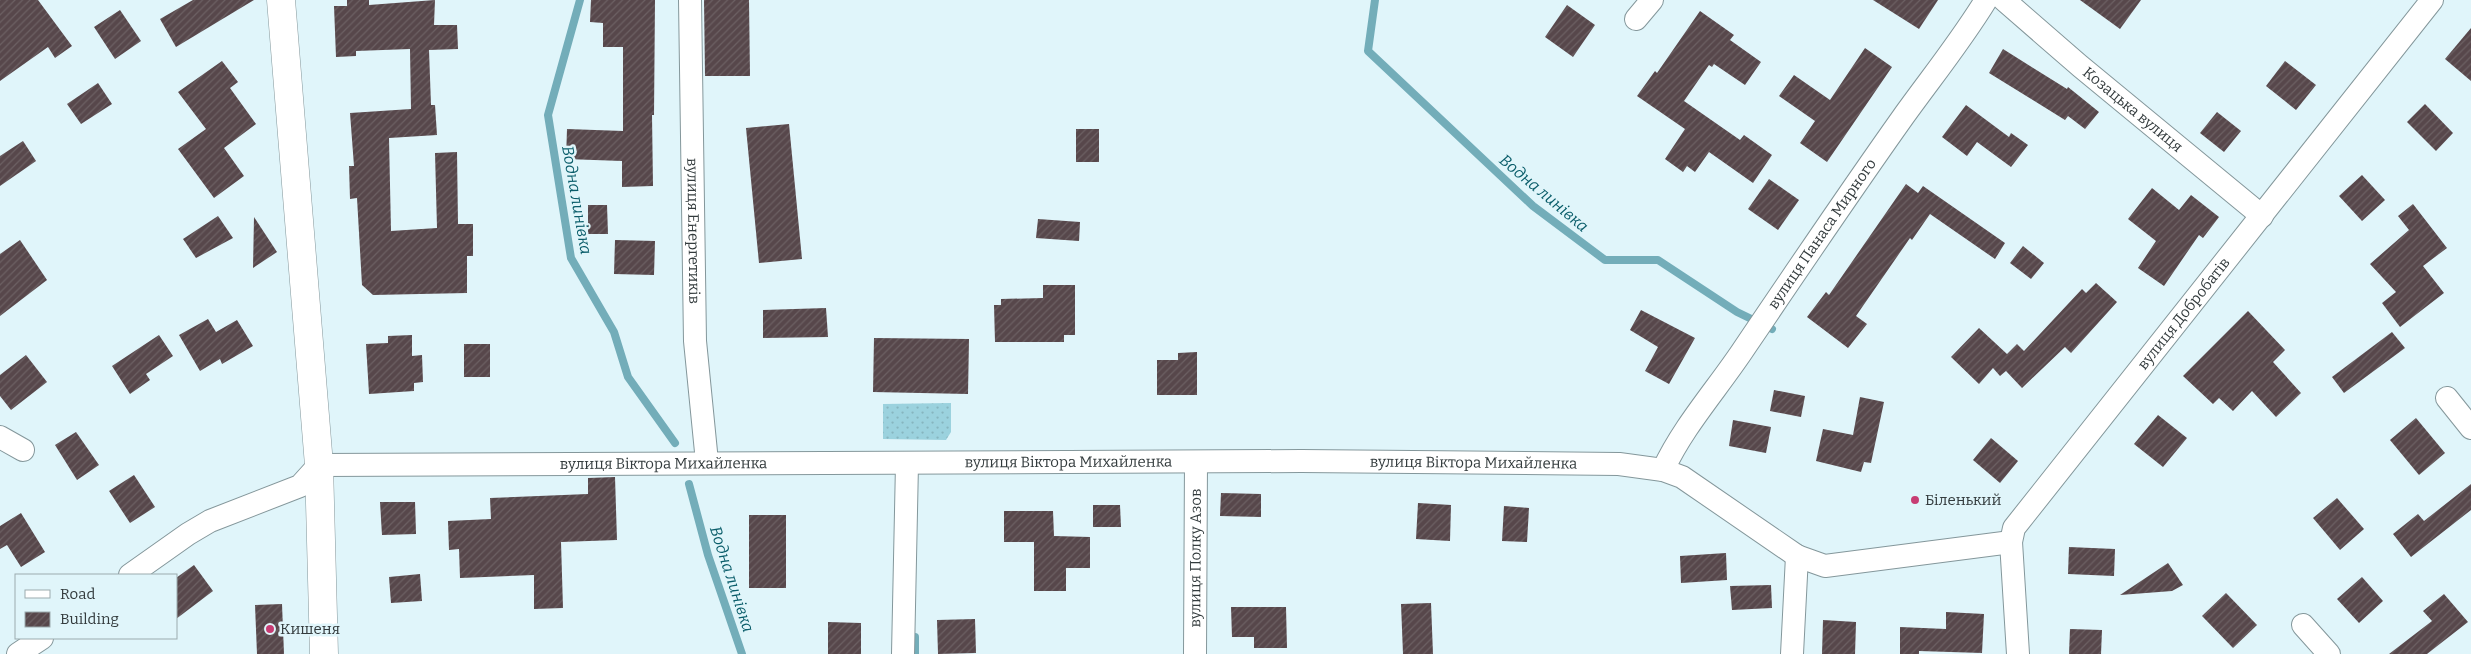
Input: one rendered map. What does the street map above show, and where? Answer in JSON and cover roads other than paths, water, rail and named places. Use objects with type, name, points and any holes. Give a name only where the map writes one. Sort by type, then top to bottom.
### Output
[{"type":"street","points":[[281,0],[319,465],[324,654]]},
{"type":"street","name":"вулиця Енергетиків","points":[[690,0],[695,341],[707,462]]},
{"type":"street","points":[[1636,19],[1652,0]]},
{"type":"street","name":"вулиця Панаса Мирного","points":[[1663,470],[1676,444],[1744,349],[1794,272],[1904,114],[1966,33],[1986,0]]},
{"type":"street","name":"Козацька вулиця","points":[[2004,0],[2080,66],[2262,216]]},
{"type":"street","name":"вулиця Добробатів","points":[[2018,654],[2011,542],[2014,528],[2020,518],[2432,0]]},
{"type":"street","points":[[2447,398],[2471,428]]},
{"type":"street","points":[[0,437],[23,450]]},
{"type":"street","name":"вулиця Віктора Михайленка","points":[[319,465],[672,462],[907,464],[1301,460],[1619,464],[1663,470],[1698,486],[1797,556],[1812,562],[1837,566],[2011,542]]},
{"type":"street","name":"вулиця Полку Азов","points":[[1195,654],[1196,462]]},
{"type":"street","points":[[903,654],[907,464]]},
{"type":"street","points":[[131,574],[188,534],[210,521],[300,486],[319,465]]},
{"type":"street","points":[[1792,654],[1797,556]]},
{"type":"street","points":[[2303,625],[2329,654]]},
{"type":"street","points":[[18,654],[40,639]]},
{"type":"waterway","name":"Водна линівка","points":[[580,0],[548,115],[571,258],[614,332],[628,377],[675,443]]},
{"type":"waterway","name":"Водна линівка","points":[[1375,0],[1368,51],[1533,206],[1605,260],[1658,260],[1737,312],[1772,329]]},
{"type":"waterway","name":"Водна линівка","points":[[689,484],[708,555],[742,654]]},
{"type":"waterway","points":[[915,637],[915,654]]},
{"type":"place","name":"Біленький","points":[[1915,500]]},
{"type":"place","name":"Кишеня","points":[[270,629]]}]
